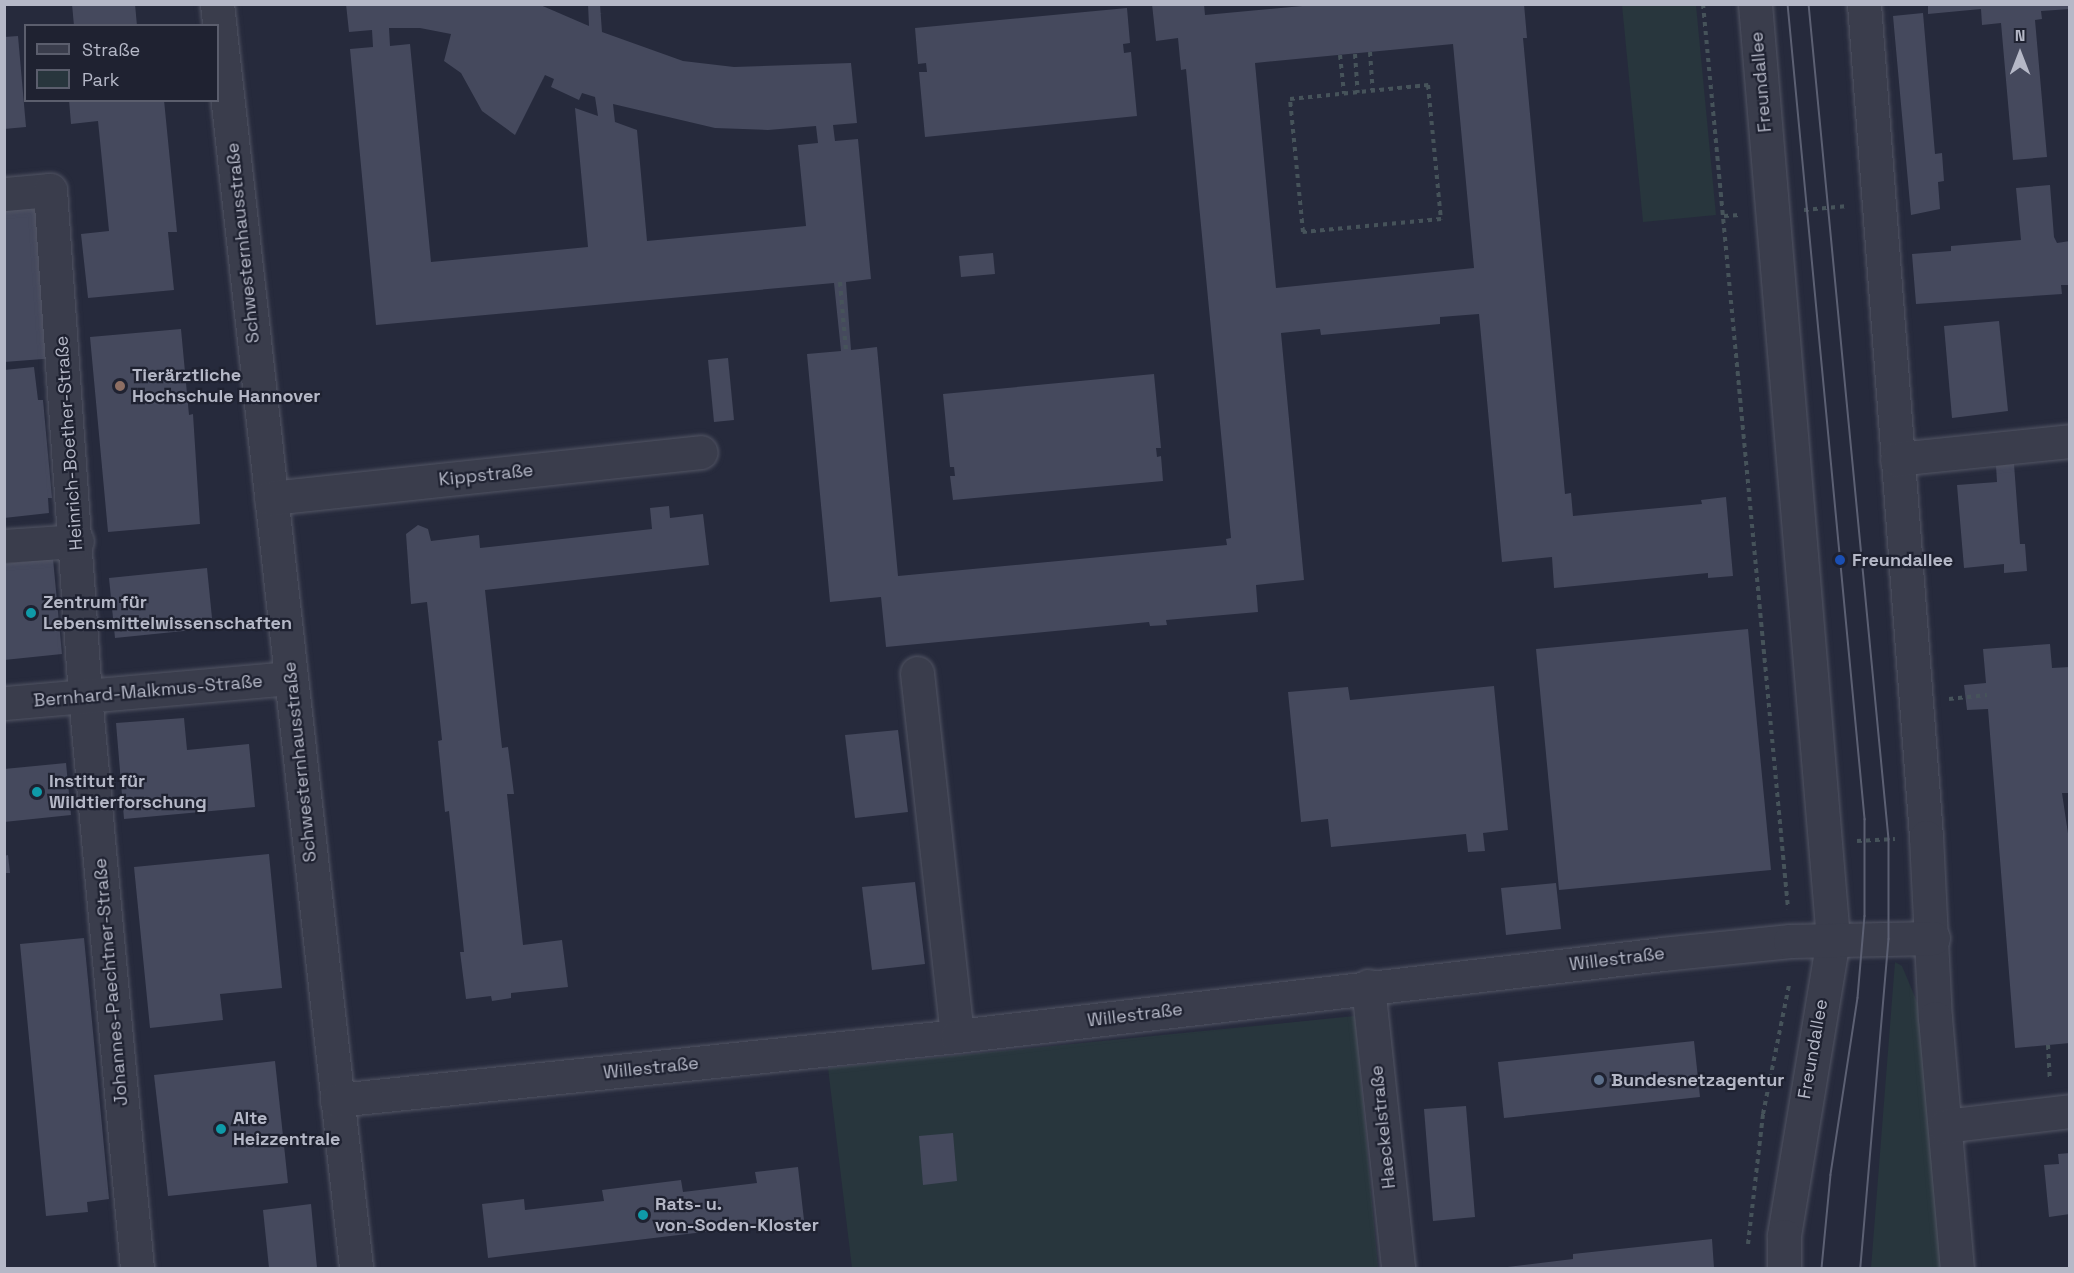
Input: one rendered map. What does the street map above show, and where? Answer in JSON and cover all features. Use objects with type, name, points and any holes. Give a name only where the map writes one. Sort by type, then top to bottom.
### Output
[{"type":"street","name":"Schwesternhausstraße","points":[[217,4],[356,1269]]},
{"type":"street","name":"Freundallee","points":[[1755,4],[1833,939],[1784,1236],[1784,1269]]},
{"type":"street","points":[[1864,4],[1957,1269]]},
{"type":"street","name":"Heinrich-Boether-Straße","points":[[4,194],[50,190],[77,541],[85,696]]},
{"type":"street","points":[[1897,459],[2070,441]]},
{"type":"street","name":"Kippstraße","points":[[271,498],[701,452]]},
{"type":"street","points":[[4,546],[77,541]]},
{"type":"street","points":[[917,673],[957,1036]]},
{"type":"street","name":"Bernhard-Malkmus-Straße","points":[[4,703],[291,678]]},
{"type":"street","name":"Johannes-Paechtner-Straße","points":[[85,696],[137,1269]]},
{"type":"street","name":"Willestraße","points":[[337,1100],[957,1036],[1368,986],[1790,941],[1933,938]]},
{"type":"street","name":"Haeckelstraße","points":[[1368,986],[1398,1269]]},
{"type":"street","points":[[1945,1126],[2070,1111]]},
{"type":"path","points":[[1703,4],[1790,941],[1791,971],[1763,1114],[1748,1257]]},
{"type":"path","points":[[1370,52],[1373,91]]},
{"type":"path","points":[[1355,54],[1358,93]]},
{"type":"path","points":[[1340,55],[1344,94]]},
{"type":"path","points":[[1428,85],[1441,219],[1303,232],[1290,99],[1358,93],[1428,85]]},
{"type":"path","points":[[1724,216],[1878,203]]},
{"type":"path","points":[[840,282],[846,350]]},
{"type":"path","points":[[1939,699],[1987,696]]},
{"type":"green space","points":[[1622,5],[1696,5],[1716,215],[1643,222]]},
{"type":"green space","points":[[1895,962],[1902,966],[1920,1009],[1946,1268],[1871,1268]]},
{"type":"green space","points":[[1355,1016],[1378,1268],[852,1268],[828,1068]]},
{"type":"building","points":[[72,4],[135,4],[137,24],[74,24]]},
{"type":"building","points":[[346,4],[538,4],[589,26],[588,4],[600,4],[602,32],[683,61],[734,67],[851,63],[857,123],[833,125],[835,141],[858,139],[871,279],[846,282],[851,350],[877,347],[898,576],[1227,545],[1226,539],[1231,538],[1186,69],[1181,70],[1178,38],[1156,41],[1152,4],[1204,4],[1205,15],[1324,4],[1524,4],[1527,38],[1523,38],[1565,494],[1571,493],[1573,516],[1702,504],[1701,500],[1726,497],[1733,576],[1708,578],[1708,573],[1554,588],[1552,557],[1502,562],[1479,314],[1440,317],[1440,324],[1321,335],[1320,329],[1281,333],[1304,580],[1256,585],[1258,612],[1166,620],[1167,625],[1150,626],[1149,622],[886,647],[881,597],[830,602],[807,354],[841,351],[834,283],[376,325],[350,49],[373,47],[372,30],[349,32]],"holes":[[[389,28],[420,28],[451,34],[444,61],[461,73],[482,111],[515,135],[545,75],[554,79],[551,87],[579,100],[582,93],[595,97],[598,116],[575,108],[588,247],[431,262],[410,44],[390,46]],[[1453,44],[1474,268],[1276,288],[1255,63]],[[613,104],[715,128],[768,130],[816,126],[818,143],[798,145],[806,226],[647,241],[637,130],[615,122]]]},
{"type":"building","points":[[1928,4],[2070,4],[2070,9],[2041,11],[2042,19],[2035,20],[2047,157],[2013,160],[2001,23],[1982,25],[1981,9],[1928,14]]},
{"type":"building","points":[[1127,8],[1130,43],[1123,44],[1124,53],[1131,52],[1137,116],[925,137],[919,72],[927,72],[926,63],[918,64],[915,28]]},
{"type":"building","points":[[1923,13],[1935,154],[1942,153],[1944,181],[1938,182],[1940,209],[1911,215],[1893,16]]},
{"type":"building","points":[[18,36],[26,127],[4,129],[4,37]]},
{"type":"building","points":[[69,102],[164,102],[177,232],[168,232],[174,290],[88,298],[81,234],[109,231],[98,121],[71,124]]},
{"type":"building","points":[[2050,185],[2054,237],[2057,243],[2070,241],[2070,285],[2061,285],[2062,294],[1916,304],[1912,254],[1951,251],[1951,246],[2021,240],[2016,188]]},
{"type":"building","points":[[28,204],[44,219],[56,358],[4,362],[4,205]]},
{"type":"building","points":[[993,253],[995,274],[961,277],[959,256]]},
{"type":"building","points":[[1999,321],[2008,411],[1952,418],[1944,326]]},
{"type":"building","points":[[181,329],[189,415],[193,414],[200,524],[108,532],[90,337]]},
{"type":"building","points":[[728,358],[734,420],[714,422],[708,360]]},
{"type":"building","points":[[34,367],[38,400],[43,400],[52,498],[48,498],[49,513],[4,518],[4,370]]},
{"type":"building","points":[[1154,374],[1161,448],[1156,448],[1157,457],[1161,456],[1163,481],[953,500],[950,476],[955,476],[954,467],[950,467],[943,394]]},
{"type":"building","points":[[2014,464],[2020,544],[2025,544],[2027,571],[2004,573],[2004,564],[1964,568],[1957,485],[1997,482],[1996,466]]},
{"type":"building","points":[[669,506],[670,518],[703,514],[709,565],[485,590],[502,748],[508,747],[514,794],[507,794],[523,945],[562,940],[568,987],[511,993],[511,998],[492,1001],[491,996],[466,999],[460,952],[464,952],[449,811],[445,812],[438,741],[442,740],[427,602],[411,604],[406,534],[418,525],[428,529],[431,541],[479,535],[480,548],[652,529],[650,508]]},
{"type":"building","name":"Zentrum für Lebensmittelwissenschaften","points":[[53,559],[62,654],[4,660],[4,564]]},
{"type":"building","points":[[207,568],[213,628],[115,638],[109,578]]},
{"type":"building","points":[[1748,629],[1771,870],[1559,890],[1536,649]]},
{"type":"building","points":[[2050,644],[2052,668],[2070,667],[2070,793],[2062,793],[2070,847],[2070,1043],[2015,1048],[1988,709],[1967,710],[1964,685],[1986,683],[1983,649]]},
{"type":"building","points":[[1494,686],[1508,830],[1483,833],[1485,851],[1468,852],[1466,834],[1331,847],[1328,819],[1301,822],[1288,692],[1348,687],[1350,700]]},
{"type":"building","points":[[184,718],[187,750],[249,744],[255,807],[124,819],[116,723]]},
{"type":"building","points":[[898,730],[908,812],[855,818],[845,735]]},
{"type":"building","name":"Institut für Wildtierforschung","points":[[66,763],[71,815],[4,822],[4,769]]},
{"type":"building","points":[[269,854],[282,988],[220,994],[223,1020],[150,1028],[134,867]]},
{"type":"building","points":[[8,855],[10,873],[4,873],[4,856]]},
{"type":"building","points":[[915,882],[925,964],[872,970],[862,887]]},
{"type":"building","points":[[1556,883],[1561,929],[1506,935],[1501,888]]},
{"type":"building","points":[[84,938],[109,1199],[87,1202],[88,1212],[46,1216],[20,944]]},
{"type":"building","name":"Bundesnetzagentur","points":[[1694,1041],[1700,1097],[1504,1118],[1498,1062]]},
{"type":"building","name":"Alte Heizzentrale","points":[[275,1061],[288,1183],[168,1196],[154,1075]]},
{"type":"building","points":[[1466,1106],[1475,1217],[1433,1221],[1424,1109]]},
{"type":"building","points":[[953,1133],[957,1181],[923,1185],[919,1136]]},
{"type":"building","points":[[2070,1153],[2070,1214],[2049,1217],[2044,1165],[2059,1164],[2058,1154]]},
{"type":"building","name":"Rats- u. von-Soden-Kloster","points":[[798,1167],[804,1220],[488,1258],[482,1204],[524,1199],[525,1210],[604,1201],[602,1190],[681,1180],[683,1192],[757,1183],[755,1172]]},
{"type":"building","points":[[311,1204],[317,1268],[269,1268],[263,1210]]},
{"type":"building","points":[[1712,1239],[1714,1268],[1499,1268],[1573,1259],[1573,1254]]},
{"type":"tram line","points":[[1788,4],[1865,819],[1865,916],[1858,998],[1831,1175],[1822,1268]]},
{"type":"tram line","points":[[1809,4],[1889,839],[1889,939],[1861,1268]]},
{"type":"place","name":"Tierärztliche Hochschule Hannover","points":[[120,386]]},
{"type":"place","name":"Freundallee","points":[[1840,560]]},
{"type":"place","name":"Zentrum für Lebensmittelwissenschaften","points":[[31,613]]},
{"type":"place","name":"Institut für Wildtierforschung","points":[[37,792]]},
{"type":"place","name":"Bundesnetzagentur","points":[[1599,1080]]},
{"type":"place","name":"Alte Heizzentrale","points":[[221,1129]]},
{"type":"place","name":"Rats- u. von-Soden-Kloster","points":[[643,1215]]}]
